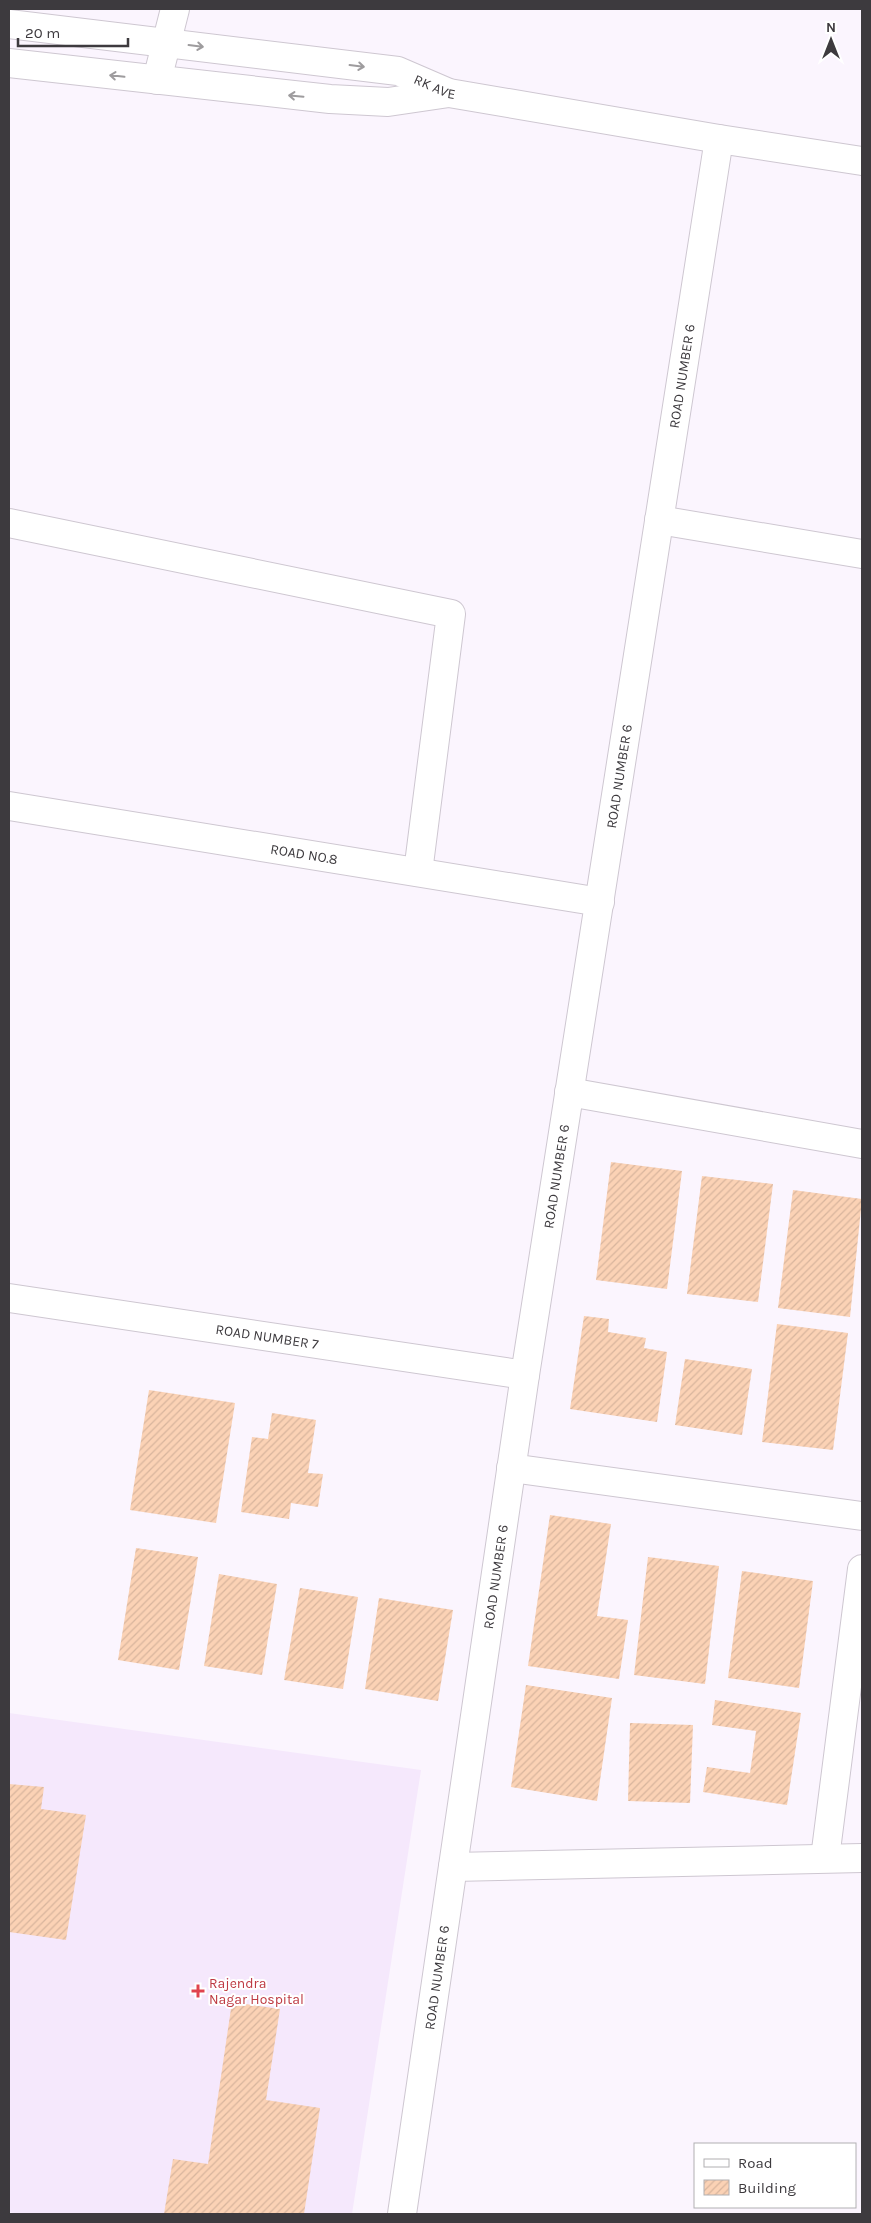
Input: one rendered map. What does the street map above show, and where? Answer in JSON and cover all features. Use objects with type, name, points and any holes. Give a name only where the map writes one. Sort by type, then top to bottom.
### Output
[{"type":"street","points":[[157,80],[175,9]]},
{"type":"street","name":"RK AVE","points":[[9,24],[398,71],[449,92],[719,139],[862,161]]},
{"type":"street","points":[[9,64],[274,94],[388,102],[449,92]]},
{"type":"street","name":"ROAD NUMBER 6","points":[[402,2214],[525,1375],[719,139]]},
{"type":"street","points":[[659,520],[862,554]]},
{"type":"street","points":[[9,523],[451,614],[418,872]]},
{"type":"street","name":"ROAD NO.8","points":[[9,806],[600,902]]},
{"type":"street","points":[[569,1092],[862,1144]]},
{"type":"street","name":"ROAD NUMBER 7","points":[[9,1298],[525,1375]]},
{"type":"street","points":[[511,1468],[862,1516]]},
{"type":"street","points":[[825,1858],[862,1568]]},
{"type":"street","points":[[453,1867],[862,1858]]},
{"type":"shaded area","name":"Rajendra Nagar Hospital","points":[[9,1713],[421,1770],[352,2214],[20,2214],[9,2212]]},
{"type":"building","points":[[611,1162],[682,1171],[667,1289],[596,1280]]},
{"type":"building","points":[[702,1176],[773,1184],[758,1302],[687,1294]]},
{"type":"building","points":[[793,1190],[862,1199],[850,1317],[778,1308]]},
{"type":"building","points":[[584,1316],[609,1319],[608,1332],[646,1338],[644,1348],[667,1352],[657,1422],[570,1409]]},
{"type":"building","points":[[777,1324],[848,1333],[833,1450],[762,1442]]},
{"type":"building","points":[[685,1359],[752,1369],[742,1435],[675,1425]]},
{"type":"building","points":[[149,1390],[235,1403],[216,1523],[130,1510]]},
{"type":"building","points":[[272,1413],[316,1420],[308,1473],[323,1474],[318,1507],[291,1503],[289,1519],[241,1512],[252,1437],[268,1439]]},
{"type":"building","points":[[550,1515],[611,1524],[597,1616],[628,1620],[619,1679],[528,1666]]},
{"type":"building","points":[[136,1548],[198,1557],[179,1670],[118,1660]]},
{"type":"building","points":[[648,1557],[719,1566],[705,1684],[634,1675]]},
{"type":"building","points":[[742,1571],[813,1581],[799,1688],[728,1678]]},
{"type":"building","points":[[219,1574],[277,1584],[262,1675],[204,1666]]},
{"type":"building","points":[[300,1588],[358,1597],[343,1689],[284,1680]]},
{"type":"building","points":[[379,1598],[453,1610],[438,1701],[365,1689]]},
{"type":"building","points":[[526,1685],[612,1698],[597,1801],[511,1787]]},
{"type":"building","points":[[715,1700],[801,1713],[787,1805],[703,1792],[707,1767],[750,1773],[756,1731],[712,1725]]},
{"type":"building","points":[[630,1723],[693,1725],[690,1803],[628,1801]]},
{"type":"building","points":[[9,1784],[44,1787],[41,1809],[86,1815],[66,1940],[9,1932]]},
{"type":"building","points":[[232,2002],[280,2009],[266,2100],[320,2108],[304,2214],[164,2214],[173,2159],[208,2164]]},
{"type":"place","name":"Rajendra Nagar Hospital","points":[[198,1991]]}]
